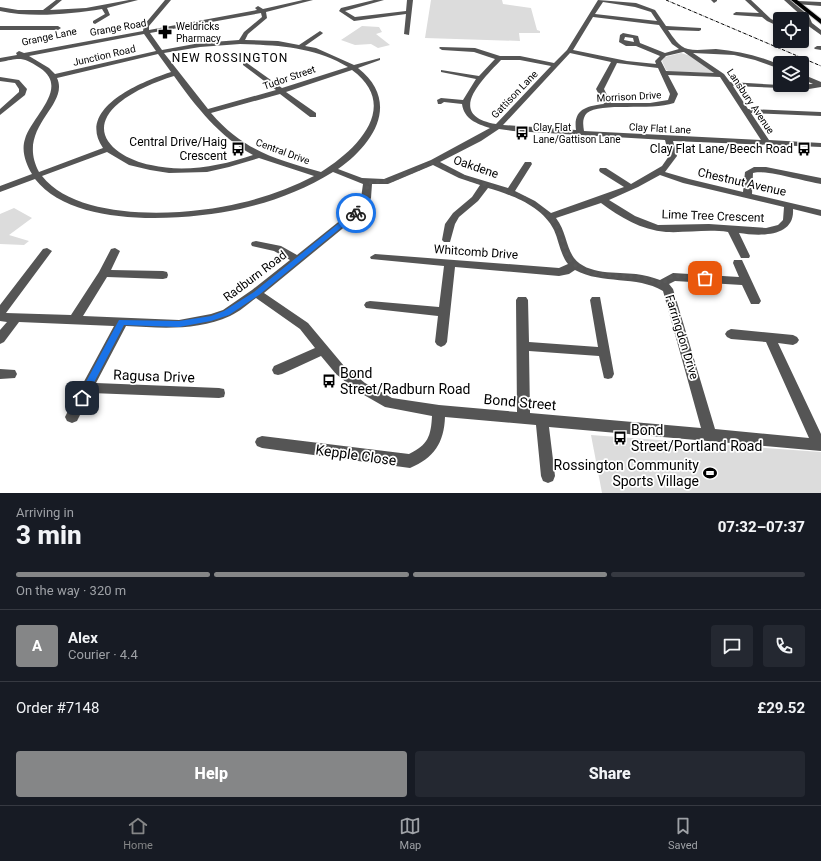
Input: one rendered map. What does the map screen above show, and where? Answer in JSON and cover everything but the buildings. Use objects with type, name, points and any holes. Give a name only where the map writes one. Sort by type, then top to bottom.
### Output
[{"type":"main road","points":[[796,2],[821,22]]},
{"type":"street","points":[[44,12],[59,0]]},
{"type":"street","points":[[0,9],[13,12],[85,11],[135,0]]},
{"type":"street","points":[[146,30],[168,0]]},
{"type":"street","points":[[146,30],[260,9],[292,0]]},
{"type":"street","name":"Grange Road","points":[[0,60],[21,54],[146,30],[222,19],[260,9],[310,0]]},
{"type":"street","points":[[381,0],[344,9],[342,11],[349,17],[357,19],[409,12]]},
{"type":"street","points":[[407,34],[410,0]]},
{"type":"street","name":"Gattison Lane","points":[[368,183],[392,180],[434,162],[498,126],[569,51],[601,0]]},
{"type":"street","name":"Lansbury Avenue","points":[[601,0],[646,8],[654,12],[671,39],[685,51],[714,68],[722,75],[767,143]]},
{"type":"street","points":[[748,0],[763,15],[773,21]]},
{"type":"street","points":[[787,0],[807,17],[809,24],[821,33]]},
{"type":"street","points":[[796,2],[821,4]]},
{"type":"street","points":[[95,22],[108,14],[104,8]]},
{"type":"street","points":[[241,42],[246,33],[265,17],[260,9]]},
{"type":"street","points":[[37,28],[55,12]]},
{"type":"street","points":[[736,14],[763,15]]},
{"type":"street","points":[[592,15],[633,22],[699,29]]},
{"type":"street","points":[[191,24],[197,20],[203,21],[222,19]]},
{"type":"street","points":[[809,27],[821,28]]},
{"type":"street","points":[[0,28],[58,28]]},
{"type":"street","name":"Central Drive","points":[[146,30],[160,52],[206,112],[228,136],[261,156],[322,176],[354,152],[366,138],[377,116],[377,104],[373,90],[368,81],[352,67],[326,54],[300,47]]},
{"type":"street","points":[[300,47],[320,33]]},
{"type":"street","name":"Junction Road","points":[[52,77],[160,52],[211,44],[241,42],[300,47]]},
{"type":"street","points":[[637,44],[664,55]]},
{"type":"street","points":[[442,48],[474,50],[499,58],[520,58],[556,65]]},
{"type":"street","points":[[569,51],[615,61],[660,66],[659,59],[664,55],[685,51],[738,53],[759,58],[773,64]]},
{"type":"street","points":[[21,54],[42,64],[52,77],[54,94],[31,131],[27,145],[29,161],[36,176],[51,192],[80,206],[115,213],[159,215],[202,212],[244,205],[290,190],[322,176]]},
{"type":"street","name":"Grange Lane","points":[[0,56],[21,54]]},
{"type":"street","name":"Tudor Street","points":[[206,112],[378,58]]},
{"type":"street","points":[[441,102],[441,100],[464,102],[470,90],[499,58]]},
{"type":"street","points":[[609,105],[600,90],[615,61]]},
{"type":"street","points":[[245,64],[313,115]]},
{"type":"street","name":"Morrison Drive","points":[[580,133],[578,120],[584,112],[595,107],[609,105],[653,107],[669,103],[673,99],[674,94],[660,66]]},
{"type":"street","points":[[443,71],[480,78]]},
{"type":"street","points":[[176,73],[142,85],[118,100],[111,107],[101,121],[100,127],[101,136],[108,149],[118,156],[144,167],[171,170],[219,167],[261,156]]},
{"type":"street","points":[[664,74],[722,75]]},
{"type":"street","points":[[0,79],[17,81],[23,89],[22,93],[0,113]]},
{"type":"street","points":[[809,80],[820,85]]},
{"type":"street","points":[[729,84],[809,87],[820,85]]},
{"type":"street","name":"Clay Flat Lane","points":[[464,102],[466,112],[470,116],[498,126],[580,133],[821,145]]},
{"type":"street","points":[[747,112],[821,114]]},
{"type":"street","points":[[550,217],[603,200],[658,172],[672,159],[673,151],[668,138]]},
{"type":"street","points":[[0,190],[108,149]]},
{"type":"street","name":"Oakdene","points":[[434,162],[460,176],[511,191],[534,203],[550,217],[560,232],[566,256],[574,265]]},
{"type":"street","points":[[511,191],[528,164]]},
{"type":"street","points":[[332,169],[368,183]]},
{"type":"street","points":[[747,195],[750,172],[754,169],[772,170],[796,177],[821,181]]},
{"type":"street","points":[[603,170],[630,187]]},
{"type":"street","name":"Chestnut Avenue","points":[[658,172],[680,179],[821,213]]},
{"type":"street","name":"Radburn Road","points":[[0,317],[179,324],[197,322],[227,313],[256,294],[361,209],[366,198],[368,183]]},
{"type":"street","points":[[447,240],[450,224],[456,215],[475,198],[486,184]]},
{"type":"street","name":"Lime Tree Crescent","points":[[603,200],[626,217],[656,228],[675,230],[703,227],[759,231],[775,230],[781,227],[787,220],[789,216],[788,205]]},
{"type":"street","points":[[731,228],[742,260],[746,281],[755,301]]},
{"type":"street","points":[[256,244],[277,248],[298,260]]},
{"type":"street","points":[[0,313],[47,251]]},
{"type":"street","points":[[74,320],[116,251]]},
{"type":"street","name":"Whitcomb Drive","points":[[375,259],[450,263],[559,272],[565,271],[574,265]]},
{"type":"street","points":[[441,342],[438,328],[444,312],[450,263]]},
{"type":"street","name":"Farringdon Drive","points":[[574,265],[590,273],[647,278],[668,289],[710,434]]},
{"type":"street","points":[[104,273],[163,275]]},
{"type":"street","points":[[661,284],[673,276],[746,281]]},
{"type":"street","name":"Bond Street","points":[[256,294],[304,326],[322,350],[340,370],[361,387],[377,397],[403,406],[820,445]]},
{"type":"street","points":[[519,304],[524,418]]},
{"type":"street","points":[[370,305],[444,312]]},
{"type":"street","points":[[593,305],[608,374]]},
{"type":"street","points":[[0,339],[16,318]]},
{"type":"street","name":"Ragusa Drive","points":[[72,417],[122,322]]},
{"type":"street","points":[[731,334],[793,340]]},
{"type":"street","points":[[770,338],[820,445]]},
{"type":"street","points":[[522,346],[604,352]]},
{"type":"street","points":[[278,370],[322,350]]},
{"type":"street","name":"Ragusa Drive","points":[[88,388],[219,394]]},
{"type":"street","name":"Kepple Close","points":[[262,442],[410,461],[428,450],[435,442],[438,434],[439,410]]},
{"type":"street","points":[[542,420],[548,476]]},
{"type":"shaded area","points":[[431,0],[502,0],[503,4],[531,8],[537,30],[540,31],[540,33],[519,33],[520,41],[425,38]]},
{"type":"shaded area","points":[[362,26],[379,27],[382,32],[376,34],[390,45],[378,48],[371,44],[355,45],[341,40]]},
{"type":"shaded area","points":[[681,53],[691,56],[714,73],[671,72],[666,70],[662,61],[665,57]]},
{"type":"shaded area","points":[[14,208],[32,218],[9,235],[29,241],[24,245],[0,244],[0,214]]},
{"type":"shaded area","name":"Rossington Community Sports Village","points":[[591,435],[821,452],[821,493],[602,493]]},
{"type":"railway","points":[[666,0],[821,66]]},
{"type":"way so far","points":[[356,213],[361,209],[365,202],[368,183],[392,180],[434,162],[460,176],[511,191],[534,203],[550,217],[560,232],[564,250],[568,259],[574,265],[590,273],[647,278],[661,284],[669,277],[673,276],[705,278]]},
{"type":"place","name":"Weldricks Pharmacy","points":[[165,32]]},
{"type":"place","name":"Clay Flat Lane/Gattison Lane","points":[[522,133]]},
{"type":"place","name":"Central Drive/Haig Crescent","points":[[238,149]]},
{"type":"place","name":"Clay Flat Lane/Beech Road","points":[[804,149]]},
{"type":"place","name":"Bond Street/Radburn Road","points":[[329,381]]},
{"type":"place","name":"Bond Street/Portland Road","points":[[620,438]]},
{"type":"place","name":"Rossington Community Sports Village","points":[[710,473]]},
{"type":"district","name":"NEW ROSSINGTON","points":[[230,58]]},
{"type":"route","points":[[82,398],[122,322],[179,324],[197,322],[227,313],[256,294],[356,213]]}]
